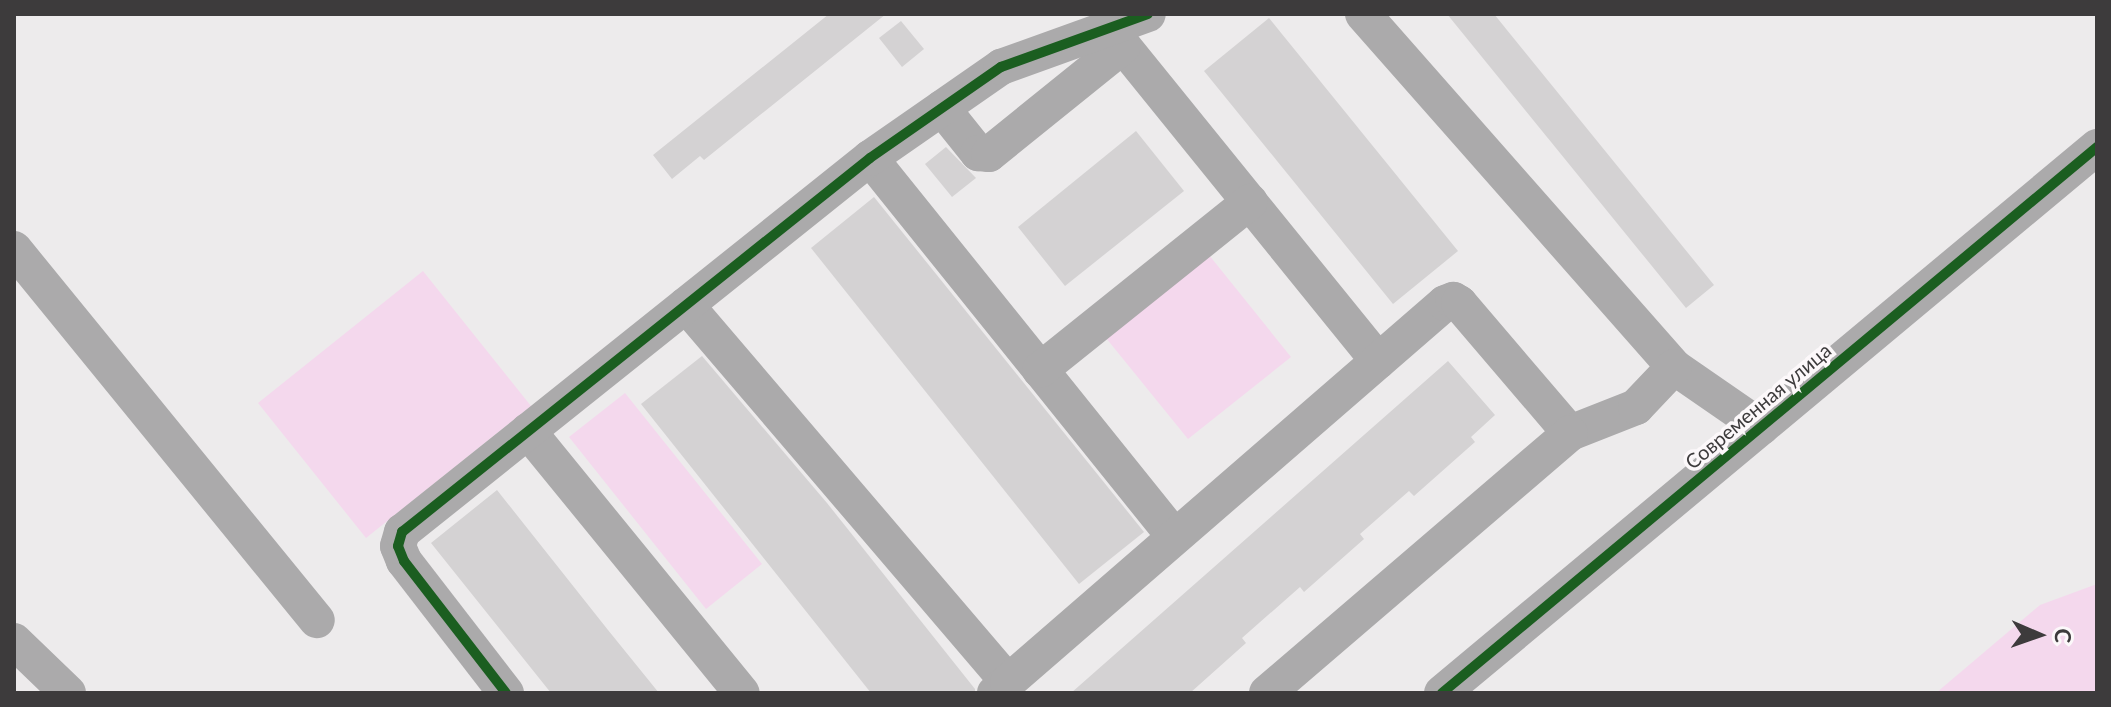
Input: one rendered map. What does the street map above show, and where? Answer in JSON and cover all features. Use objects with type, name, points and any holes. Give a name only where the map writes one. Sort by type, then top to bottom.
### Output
[{"type":"street","points":[[942,108],[978,153],[989,154],[1115,36],[1148,14]]},
{"type":"street","points":[[1363,14],[1674,367],[1761,427]]},
{"type":"street","points":[[506,693],[404,561],[398,546],[402,532],[870,158],[1001,67],[1115,36]]},
{"type":"street","points":[[1115,36],[1378,361]]},
{"type":"street","name":"Современная улица","points":[[1442,693],[2097,147]]},
{"type":"street","points":[[870,158],[1175,537]]},
{"type":"street","points":[[1040,370],[1250,202]]},
{"type":"street","points":[[14,249],[317,620]]},
{"type":"street","points":[[686,305],[1002,687],[1378,361],[1453,300],[1570,433]]},
{"type":"street","points":[[1267,693],[1570,433],[1636,407],[1674,367]]},
{"type":"street","points":[[528,431],[742,693]]},
{"type":"street","points":[[14,641],[68,693]]},
{"type":"shaded area","points":[[1209,255],[1291,357],[1188,439],[1106,338]]},
{"type":"shaded area","points":[[423,271],[531,406],[366,538],[258,403]]},
{"type":"shaded area","points":[[625,393],[762,564],[706,609],[569,437]]},
{"type":"shaded area","points":[[2097,584],[2097,693],[1936,693],[2040,605]]},
{"type":"building","points":[[829,14],[886,14],[704,160],[700,156],[672,179],[653,155]]},
{"type":"building","points":[[1447,14],[1494,14],[1714,285],[1686,308]]},
{"type":"building","points":[[1269,18],[1458,251],[1393,304],[1204,71]]},
{"type":"building","points":[[901,21],[924,49],[902,67],[879,38]]},
{"type":"building","points":[[1136,131],[1184,191],[1065,286],[1018,227]]},
{"type":"building","points":[[946,147],[976,178],[952,197],[925,164]]},
{"type":"building","points":[[874,197],[1144,532],[1079,584],[811,248]]},
{"type":"building","points":[[702,356],[827,503],[975,689],[975,693],[871,693],[641,404]]},
{"type":"building","points":[[1448,361],[1495,415],[1471,437],[1475,442],[1414,496],[1409,491],[1360,534],[1364,539],[1304,592],[1300,587],[1242,638],[1246,643],[1190,693],[1071,693]]},
{"type":"building","points":[[497,490],[659,693],[551,693],[431,543]]},
{"type":"cycle path","points":[[506,693],[404,561],[398,546],[402,532],[870,158],[1001,67],[1148,14]]},
{"type":"cycle path","points":[[1442,693],[2097,147]]}]
